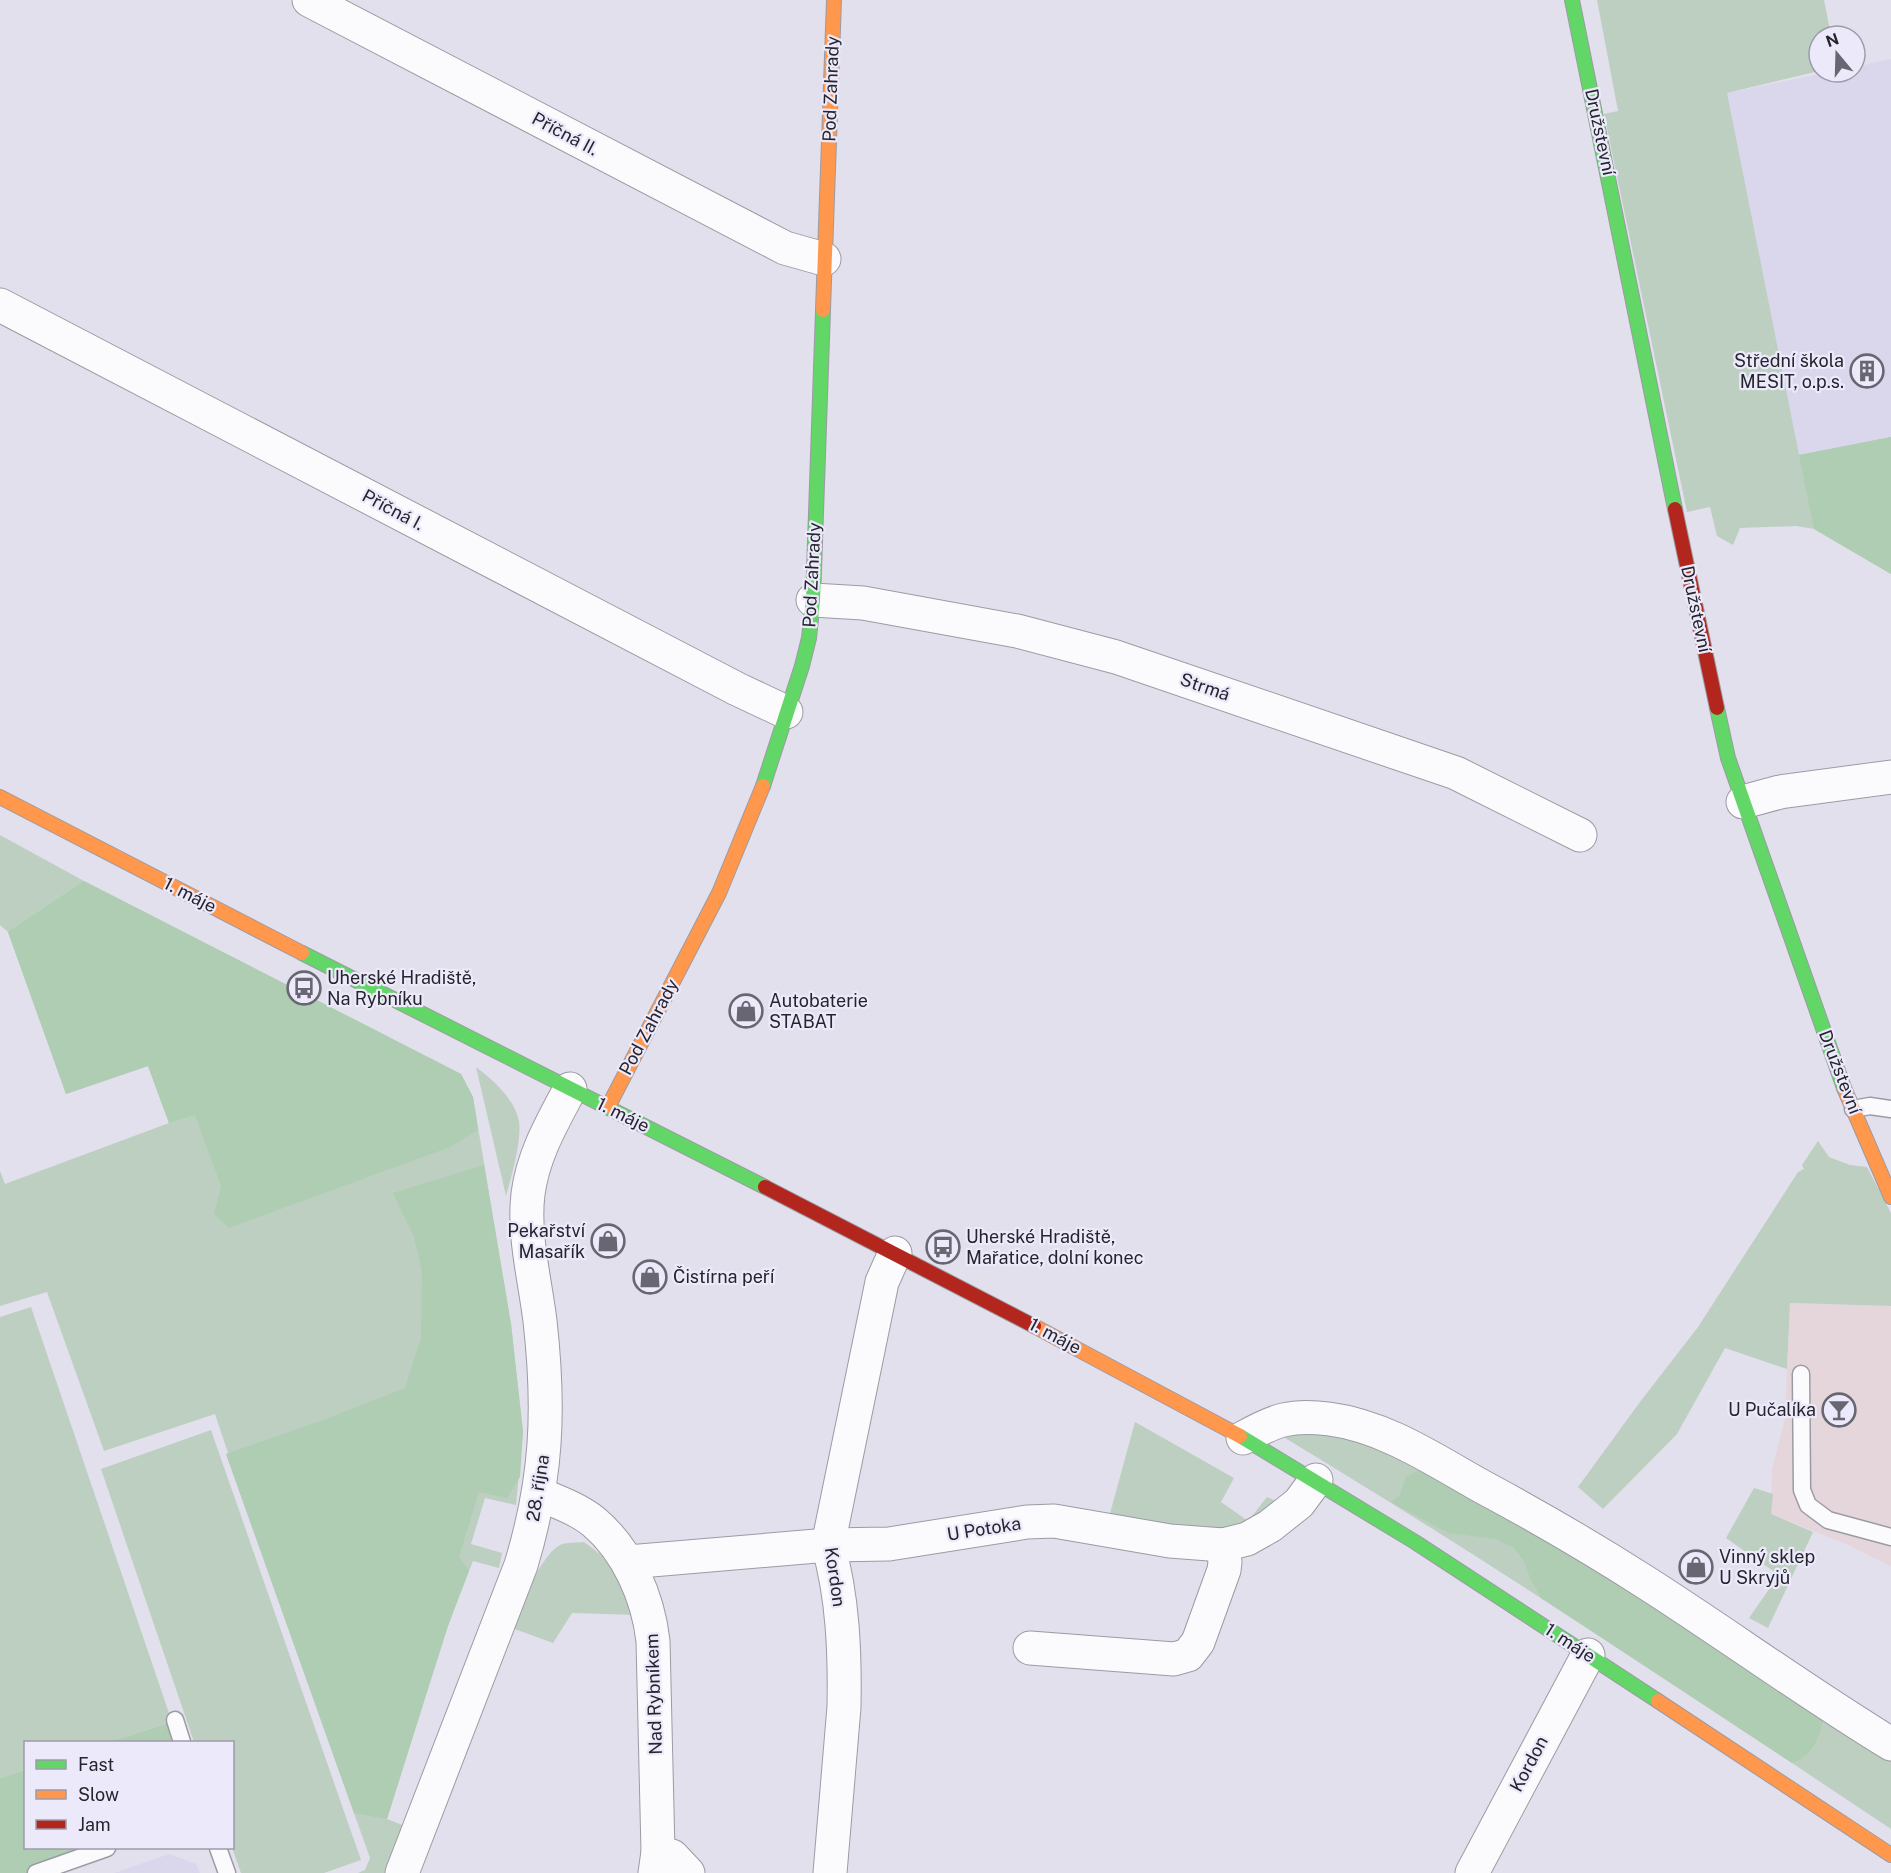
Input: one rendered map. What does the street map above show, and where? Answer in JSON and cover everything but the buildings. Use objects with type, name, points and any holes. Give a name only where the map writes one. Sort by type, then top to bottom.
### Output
[{"type":"street","name":"Příčná II.","points":[[309,0],[785,248],[824,259]]},
{"type":"street","name":"Pod Zahrady","points":[[608,1107],[719,893],[757,804],[774,758],[808,638],[813,600],[834,0]]},
{"type":"street","name":"Družstevní","points":[[1572,0],[1728,758],[1853,1109],[1891,1197]]},
{"type":"street","name":"Příčná I.","points":[[0,305],[716,678],[786,712]]},
{"type":"street","name":"Strmá","points":[[813,600],[863,603],[1017,631],[1116,657],[1456,773],[1580,835]]},
{"type":"street","points":[[1743,802],[1780,792],[1891,777]]},
{"type":"street","name":"1. máje","points":[[0,797],[895,1253],[1227,1428],[1316,1480],[1424,1548],[1891,1855]]},
{"type":"street","name":"28. října","points":[[402,1873],[521,1565],[534,1523],[545,1442],[545,1374],[527,1224],[528,1196],[537,1153],[570,1089]]},
{"type":"street","name":"Kordon","points":[[830,1873],[844,1707],[844,1679],[838,1596],[834,1565],[828,1545],[882,1282],[895,1253]]},
{"type":"street","points":[[1243,1438],[1274,1421],[1287,1418],[1329,1419],[1383,1433],[1548,1523],[1645,1582],[1848,1718],[1891,1744]]},
{"type":"street","name":"U Potoka","points":[[628,1562],[828,1545],[889,1544],[1027,1522],[1054,1521],[1170,1541],[1223,1545],[1247,1539],[1270,1526],[1299,1503],[1316,1480]]},
{"type":"street","name":"Nad Rybníkem","points":[[539,1494],[566,1505],[592,1521],[608,1536],[628,1562],[651,1620],[654,1641],[656,1862]]},
{"type":"street","points":[[1030,1648],[1174,1659],[1188,1656],[1197,1642],[1224,1570],[1223,1545]]},
{"type":"street","name":"Kordon","points":[[1472,1873],[1588,1655]]},
{"type":"street","points":[[656,1862],[672,1857],[688,1873]]},
{"type":"lane","points":[[1853,1109],[1870,1106],[1891,1109]]},
{"type":"lane","points":[[1800,1374],[1802,1490],[1808,1505],[1828,1520],[1891,1537]]},
{"type":"lane","points":[[175,1720],[181,1741]]},
{"type":"lane","points":[[36,1873],[104,1849]]},
{"type":"lane","points":[[218,1849],[227,1873]]},
{"type":"shaded area","points":[[1891,59],[1891,438],[1799,457],[1631,109],[1807,77],[1807,84],[1867,84],[1867,64]]},
{"type":"shaded area","points":[[1790,1303],[1891,1306],[1891,1566],[1848,1545],[1771,1514],[1772,1469],[1785,1419]]},
{"type":"shaded area","points":[[169,1854],[196,1864],[200,1873],[114,1873]]},
{"type":"green space","points":[[1597,0],[1824,0],[1829,24],[1807,24],[1807,74],[1727,93],[1799,455],[1891,437],[1891,574],[1814,529],[1796,526],[1740,528],[1733,545],[1717,536],[1710,507],[1687,512],[1604,114],[1618,111]]},
{"type":"green space","points":[[1891,437],[1891,574],[1814,529],[1799,455]]},
{"type":"green space","points":[[0,835],[84,881],[461,1074],[473,1097],[511,1324],[523,1432],[516,1505],[485,1498],[471,1544],[502,1553],[499,1568],[473,1561],[460,1592],[387,1819],[405,1826],[387,1873],[358,1873],[365,1870],[370,1858],[226,1454],[230,1459],[215,1414],[104,1451],[47,1292],[0,1306],[0,1171],[5,1184],[169,1123],[148,1066],[66,1094],[8,932],[0,925]]},
{"type":"green space","points":[[84,881],[461,1074],[473,1097],[478,1130],[450,1147],[229,1228],[214,1214],[221,1186],[195,1115],[169,1123],[148,1066],[66,1094],[8,932]]},
{"type":"green space","points":[[476,1067],[508,1098],[519,1122],[518,1149],[506,1196]]},
{"type":"green space","points":[[1818,1141],[1829,1157],[1850,1165],[1867,1167],[1891,1213],[1891,1306],[1790,1303],[1787,1369],[1725,1348],[1677,1434],[1603,1509],[1578,1487],[1698,1327],[1798,1172],[1804,1169],[1802,1165]]},
{"type":"green space","points":[[484,1165],[511,1324],[523,1432],[520,1477],[507,1498],[479,1492],[459,1557],[469,1571],[448,1626],[387,1819],[354,1813],[226,1454],[405,1388],[421,1338],[422,1272],[414,1237],[393,1193]]},
{"type":"green space","points":[[31,1307],[172,1722],[112,1741],[24,1741],[24,1770],[0,1778],[0,1317]]},
{"type":"green space","points":[[1135,1422],[1234,1478],[1221,1502],[1248,1521],[1267,1497],[1276,1501],[1274,1513],[1217,1535],[1109,1517]]},
{"type":"green space","points":[[211,1430],[361,1860],[324,1873],[241,1873],[232,1849],[234,1741],[194,1741],[101,1469]]},
{"type":"green space","points":[[1289,1432],[1348,1434],[1425,1467],[1891,1756],[1891,1829],[1515,1581],[1285,1438]]},
{"type":"green space","points":[[1425,1467],[1825,1711],[1819,1735],[1811,1749],[1800,1760],[1792,1763],[1541,1598],[1524,1561],[1514,1548],[1496,1539],[1448,1533],[1391,1502],[1399,1496],[1406,1477]]},
{"type":"green space","points":[[1754,1488],[1773,1494],[1771,1514],[1813,1532],[1768,1628],[1749,1618],[1779,1575],[1726,1538]]},
{"type":"green space","points":[[584,1542],[608,1560],[637,1615],[572,1613],[553,1643],[512,1628],[545,1560],[562,1544]]},
{"type":"green space","points":[[172,1722],[179,1741],[112,1741]]},
{"type":"green space","points":[[24,1770],[24,1849],[99,1849],[34,1873],[0,1873],[0,1778]]},
{"type":"traffic: fast","points":[[1572,0],[1675,509]]},
{"type":"traffic: fast","points":[[763,786],[809,638],[813,600],[823,310]]},
{"type":"traffic: fast","points":[[1717,708],[1728,758],[1844,1088]]},
{"type":"traffic: fast","points":[[302,953],[765,1187]]},
{"type":"traffic: fast","points":[[1240,1436],[1415,1542],[1658,1701]]},
{"type":"traffic: slow","points":[[823,310],[834,0]]},
{"type":"traffic: slow","points":[[608,1107],[719,893],[763,786]]},
{"type":"traffic: slow","points":[[0,797],[302,953]]},
{"type":"traffic: slow","points":[[1844,1088],[1891,1197]]},
{"type":"traffic: slow","points":[[1034,1326],[1240,1436]]},
{"type":"traffic: slow","points":[[1658,1701],[1891,1855]]},
{"type":"traffic: jam","points":[[1675,509],[1717,708]]},
{"type":"traffic: jam","points":[[765,1187],[1034,1326]]},
{"type":"place","name":"Střední škola MESIT, o.p.s.","points":[[1867,371]]},
{"type":"place","name":"Uherské Hradiště, Na Rybníku","points":[[304,988]]},
{"type":"place","name":"Autobaterie STABAT","points":[[746,1011]]},
{"type":"place","name":"Pekařství Masařík","points":[[608,1241]]},
{"type":"place","name":"Uherské Hradiště, Mařatice, dolní konec","points":[[943,1247]]},
{"type":"place","name":"Čistírna peří","points":[[650,1277]]},
{"type":"place","name":"U Pučalíka","points":[[1839,1410]]},
{"type":"place","name":"Vinný sklep U Skryjů","points":[[1696,1567]]}]
